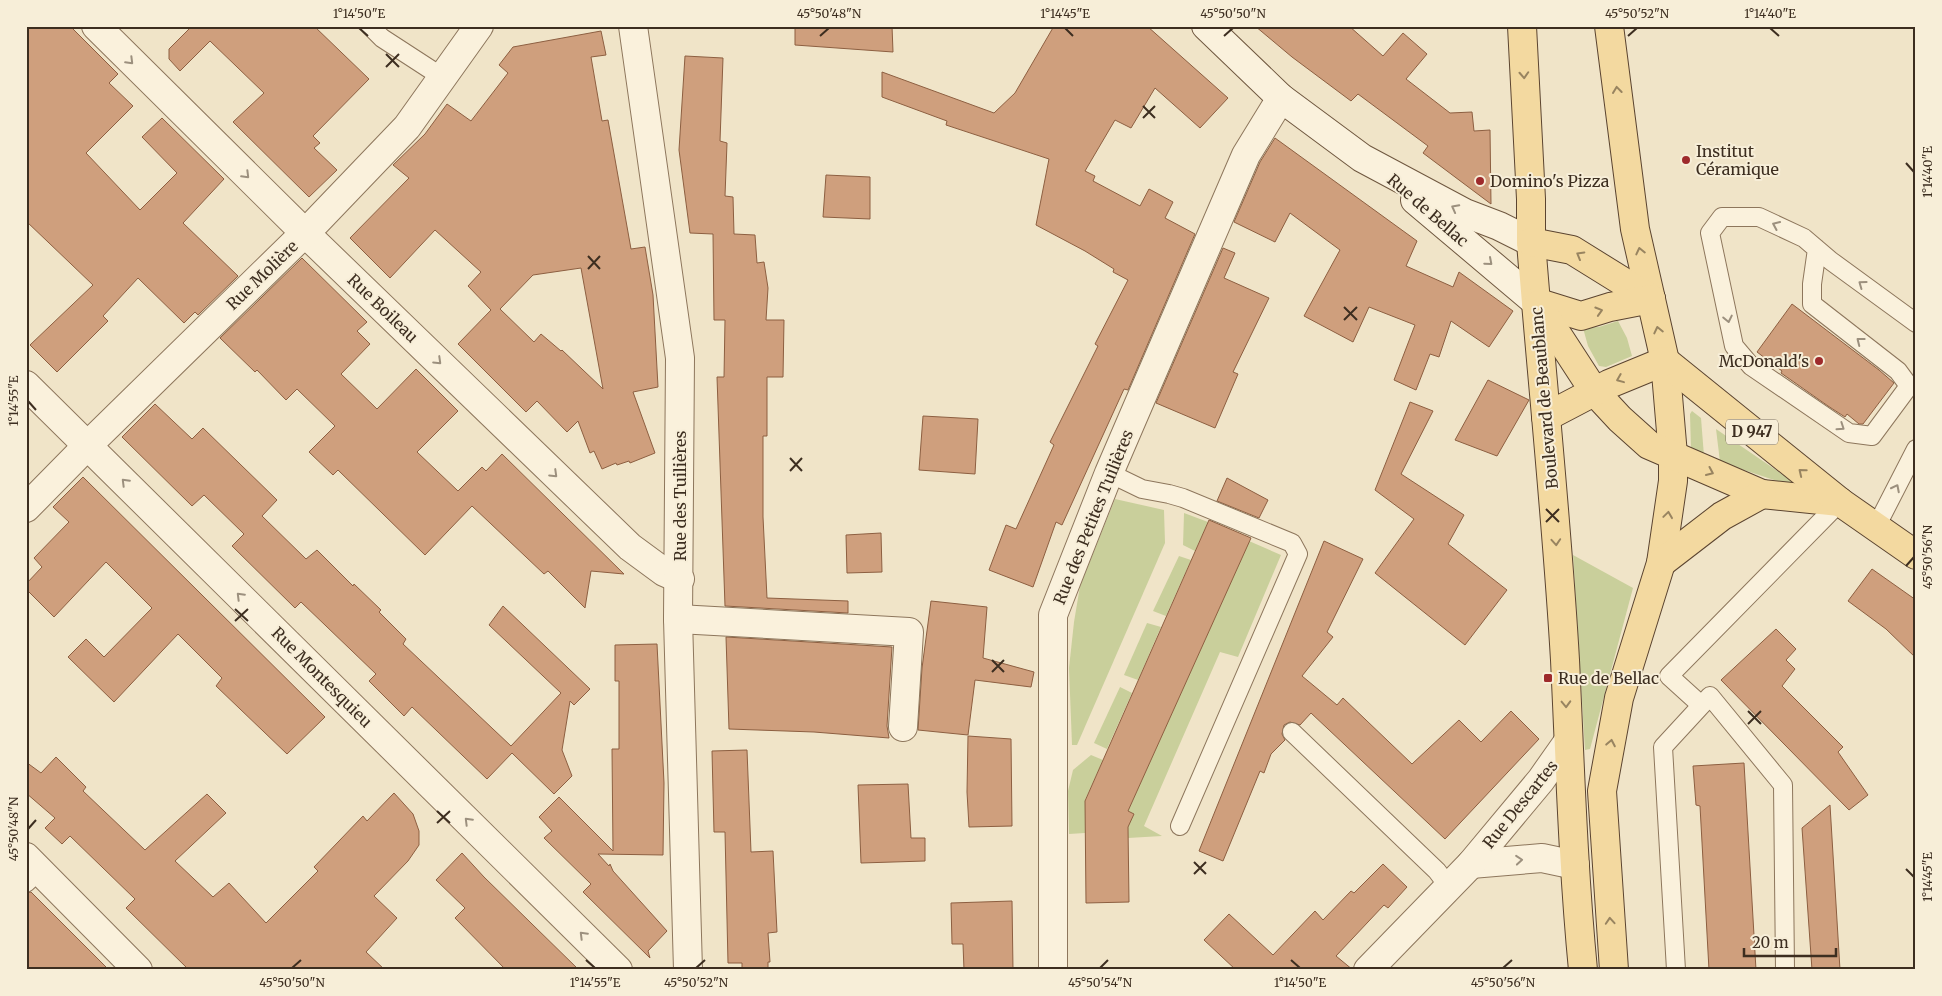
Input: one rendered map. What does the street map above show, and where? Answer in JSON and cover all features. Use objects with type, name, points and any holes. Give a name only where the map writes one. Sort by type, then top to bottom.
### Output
[{"type":"main road","name":"Boulevard de Beaublanc","points":[[1522,26],[1531,198],[1531,242],[1563,641],[1576,896],[1583,970]]},
{"type":"main road","points":[[1609,26],[1635,229],[1665,361],[1673,455],[1673,481],[1662,563],[1620,698],[1602,791],[1614,970]]},
{"type":"main road","points":[[1531,242],[1572,250],[1651,299]]},
{"type":"main road","points":[[1536,302],[1581,316],[1651,299]]},
{"type":"main road","points":[[1536,302],[1594,391],[1620,419],[1650,445],[1762,494],[1840,502]]},
{"type":"main road","points":[[1546,417],[1594,391],[1665,361]]},
{"type":"main road","name":"D 947","points":[[1665,361],[1840,502],[1916,555]]},
{"type":"main road","points":[[1662,563],[1722,516],[1762,494]]},
{"type":"street","name":"Rue Boileau","points":[[96,26],[305,233],[630,547],[664,572],[680,579]]},
{"type":"street","name":"Rue Molière","points":[[26,508],[305,233],[407,127],[478,26]]},
{"type":"street","name":"Rue des Tuilières","points":[[633,26],[680,358],[680,579],[678,619],[688,970]]},
{"type":"street","points":[[1206,26],[1281,98],[1362,158],[1380,168]]},
{"type":"street","name":"Rue des Petites Tuilières","points":[[1054,970],[1054,615],[1109,473],[1246,154],[1281,98]]},
{"type":"street","name":"Rue de Bellac","points":[[1380,168],[1464,213],[1498,226],[1531,242]]},
{"type":"street","name":"Rue de Bellac","points":[[1380,168],[1398,186],[1536,302]]},
{"type":"street","name":"Rue Montesquieu","points":[[26,384],[618,970]]},
{"type":"street","points":[[678,619],[909,632],[903,727]]},
{"type":"street","name":"Rue Descartes","points":[[1368,970],[1471,864],[1541,780],[1568,743]]},
{"type":"street","name":"Rue Descartes","points":[[1471,864],[1542,858],[1575,865]]},
{"type":"street","points":[[31,870],[138,970]]},
{"type":"lane","points":[[370,26],[388,32],[442,77]]},
{"type":"lane","points":[[1817,249],[1812,284],[1812,304],[1898,371],[1909,386],[1872,436],[1849,433],[1750,366],[1734,346],[1710,234],[1722,218],[1758,217],[1804,238],[1916,323]]},
{"type":"lane","points":[[1876,527],[1916,448]]},
{"type":"lane","points":[[1109,473],[1142,489],[1183,498],[1292,543],[1298,554],[1180,826]]},
{"type":"lane","points":[[1701,705],[1669,676],[1840,502]]},
{"type":"lane","points":[[1676,970],[1664,747],[1710,696],[1783,785],[1785,970]]},
{"type":"lane","points":[[1292,732],[1437,872],[1449,886]]},
{"type":"green space","points":[[1618,321],[1627,338],[1632,356],[1606,367],[1599,366],[1588,346],[1583,328],[1599,327]]},
{"type":"green space","points":[[1692,411],[1701,418],[1704,456],[1691,449],[1690,414]]},
{"type":"green space","points":[[1716,429],[1792,481],[1792,486],[1720,462]]},
{"type":"green space","points":[[1115,499],[1164,510],[1165,543],[1077,745],[1072,745],[1069,668],[1080,586]]},
{"type":"green space","points":[[1184,513],[1208,522],[1195,551],[1183,545]]},
{"type":"green space","points":[[1249,541],[1281,555],[1238,657],[1220,652],[1144,826],[1162,836],[1128,838],[1085,833],[1069,834],[1068,791],[1073,770],[1091,755],[1103,760],[1085,800],[1131,820],[1134,814],[1128,811]]},
{"type":"green space","points":[[1573,555],[1633,588],[1590,749],[1585,750]]},
{"type":"green space","points":[[1179,556],[1191,560],[1166,616],[1153,611]]},
{"type":"green space","points":[[1147,623],[1161,627],[1138,680],[1124,675]]},
{"type":"green space","points":[[1120,687],[1132,693],[1107,749],[1094,743]]},
{"type":"building","points":[[26,26],[70,26],[118,74],[109,83],[133,106],[86,153],[140,210],[177,173],[142,137],[162,118],[224,179],[183,223],[238,276],[198,315],[195,312],[184,323],[138,278],[103,316],[108,321],[57,372],[30,345],[93,285],[26,221]]},
{"type":"building","points":[[192,26],[314,26],[369,79],[313,136],[320,143],[314,148],[337,170],[309,197],[233,122],[264,93],[210,41],[180,71],[169,59],[169,49]]},
{"type":"building","points":[[795,26],[892,26],[893,52],[795,45]]},
{"type":"building","points":[[1054,26],[1147,26],[1228,98],[1200,128],[1155,88],[1131,128],[1115,120],[1085,171],[1095,176],[1093,181],[1140,206],[1149,189],[1173,202],[1165,218],[1195,234],[1128,390],[1124,389],[1062,525],[1056,522],[1033,587],[989,570],[1006,525],[1016,529],[1054,445],[1050,442],[1098,346],[1095,344],[1128,280],[1113,272],[1114,269],[1085,251],[1036,225],[1049,159],[946,125],[947,121],[882,97],[882,72],[994,113],[1015,93]]},
{"type":"building","points":[[1255,26],[1349,26],[1383,56],[1403,33],[1427,54],[1406,79],[1450,113],[1472,112],[1474,131],[1490,130],[1491,204],[1423,153],[1428,146],[1358,94],[1351,101],[1292,57]]},
{"type":"building","points":[[601,31],[606,55],[591,57],[602,121],[608,120],[631,249],[645,247],[653,295],[658,387],[633,392],[655,453],[630,463],[629,461],[617,465],[616,463],[602,469],[594,451],[590,453],[578,421],[567,432],[537,401],[526,412],[458,344],[491,310],[468,286],[481,272],[435,230],[390,278],[350,238],[409,178],[393,165],[425,134],[447,104],[471,121],[508,73],[499,65],[513,47]],"holes":[[[581,268],[603,389],[562,350],[541,334],[534,342],[500,309],[533,275]]]},
{"type":"building","points":[[685,56],[723,58],[720,141],[727,143],[725,196],[733,197],[734,234],[755,235],[757,263],[764,262],[768,288],[766,320],[784,320],[783,377],[767,377],[767,436],[763,436],[763,517],[767,598],[848,601],[848,613],[725,606],[717,377],[724,377],[725,320],[714,320],[713,234],[690,233],[679,150]]},
{"type":"building","points":[[1275,138],[1417,241],[1406,266],[1453,287],[1459,272],[1513,311],[1489,347],[1451,321],[1439,357],[1430,354],[1416,390],[1394,380],[1415,325],[1369,307],[1353,342],[1304,316],[1340,250],[1290,213],[1275,242],[1234,222],[1260,162]]},
{"type":"building","points":[[826,175],[870,177],[870,219],[823,217]]},
{"type":"building","points":[[1223,248],[1235,253],[1224,278],[1269,298],[1233,372],[1238,374],[1215,428],[1156,403]]},
{"type":"building","points":[[302,258],[367,322],[357,331],[370,344],[341,374],[377,409],[416,369],[458,411],[417,452],[458,491],[482,467],[486,471],[502,454],[624,574],[591,571],[585,608],[548,571],[544,574],[472,506],[425,555],[338,470],[333,475],[309,452],[335,426],[297,389],[286,400],[257,370],[255,372],[220,338]]},
{"type":"building","name":"McDonald's","points":[[1792,304],[1894,383],[1863,424],[1859,424],[1847,414],[1845,417],[1828,406],[1781,373],[1782,371],[1757,352]]},
{"type":"building","points":[[1488,380],[1529,400],[1497,456],[1455,440]]},
{"type":"building","points":[[1410,402],[1433,411],[1401,474],[1464,515],[1448,544],[1507,590],[1465,645],[1375,573],[1414,519],[1375,490]]},
{"type":"building","points":[[155,404],[192,439],[203,428],[277,500],[262,516],[306,559],[317,550],[353,586],[354,584],[381,610],[379,612],[406,639],[403,644],[511,746],[561,693],[489,625],[503,606],[590,689],[574,705],[570,701],[562,750],[572,776],[554,794],[512,753],[487,779],[412,707],[404,716],[369,681],[376,674],[301,602],[295,608],[232,546],[244,534],[204,495],[192,506],[122,437]]},
{"type":"building","points":[[923,416],[978,419],[975,474],[919,470]]},
{"type":"building","points":[[83,477],[325,717],[287,754],[216,686],[222,678],[178,634],[114,702],[68,657],[86,639],[104,657],[152,608],[106,562],[54,617],[26,589],[26,584],[42,567],[34,558],[69,522],[53,507]]},
{"type":"building","points":[[1227,478],[1268,500],[1259,518],[1217,501]]},
{"type":"building","points":[[1209,520],[1251,538],[1128,811],[1134,814],[1128,827],[1129,902],[1086,903],[1085,801]]},
{"type":"building","points":[[881,533],[882,572],[847,573],[846,535]]},
{"type":"building","points":[[1324,541],[1363,559],[1327,632],[1333,637],[1302,676],[1337,705],[1343,698],[1412,764],[1459,720],[1481,742],[1511,711],[1539,739],[1445,839],[1311,713],[1300,725],[1290,722],[1284,725],[1282,734],[1285,740],[1271,754],[1264,773],[1260,771],[1223,861],[1199,851]]},
{"type":"building","points":[[1872,569],[1916,600],[1916,658],[1886,629],[1848,601]]},
{"type":"building","points":[[931,601],[987,607],[983,658],[1034,672],[1031,687],[975,680],[968,735],[918,730],[922,668]]},
{"type":"building","points":[[1776,629],[1796,649],[1786,660],[1795,669],[1782,686],[1843,747],[1838,752],[1868,795],[1849,810],[1721,680]]},
{"type":"building","points":[[726,637],[892,647],[887,726],[889,738],[814,732],[729,729]]},
{"type":"building","points":[[657,644],[664,783],[663,855],[598,854],[609,866],[610,864],[613,871],[667,931],[648,951],[650,958],[583,892],[591,884],[544,838],[552,831],[539,817],[559,797],[613,851],[612,749],[619,749],[619,681],[615,681],[615,645]]},
{"type":"building","points":[[968,736],[1011,739],[1012,826],[969,827],[967,792]]},
{"type":"building","points":[[747,750],[751,852],[773,851],[777,932],[768,933],[770,962],[768,962],[768,970],[742,970],[742,963],[728,963],[725,832],[714,832],[712,751]]},
{"type":"building","points":[[56,757],[86,787],[83,791],[145,850],[207,794],[226,813],[175,861],[213,897],[229,883],[266,923],[318,871],[314,867],[363,816],[367,821],[394,793],[413,814],[419,831],[419,845],[408,861],[374,896],[397,918],[366,952],[385,970],[189,970],[126,908],[135,899],[70,836],[62,844],[45,828],[55,818],[26,793],[26,762],[41,773]]},
{"type":"building","points":[[1744,763],[1756,970],[1709,970],[1700,806],[1696,805],[1693,766]]},
{"type":"building","points":[[908,784],[911,838],[925,838],[925,861],[861,863],[858,785]]},
{"type":"building","points":[[1830,805],[1840,970],[1812,970],[1802,828]]},
{"type":"building","points":[[462,853],[579,970],[506,970],[455,918],[465,908],[436,880]]},
{"type":"building","points":[[1383,864],[1407,887],[1388,908],[1384,905],[1336,956],[1353,970],[1236,970],[1204,940],[1229,914],[1273,955],[1315,911],[1323,920],[1351,891],[1354,893]]},
{"type":"building","points":[[31,892],[109,970],[26,970],[26,893]]},
{"type":"building","points":[[1012,901],[1013,970],[964,970],[963,944],[952,944],[951,903]]},
{"type":"place","name":"Institut Céramique","points":[[1686,160]]},
{"type":"place","name":"Domino's Pizza","points":[[1480,181]]},
{"type":"place","name":"McDonald's","points":[[1819,361]]},
{"type":"place","name":"Rue de Bellac","points":[[1548,678]]}]
